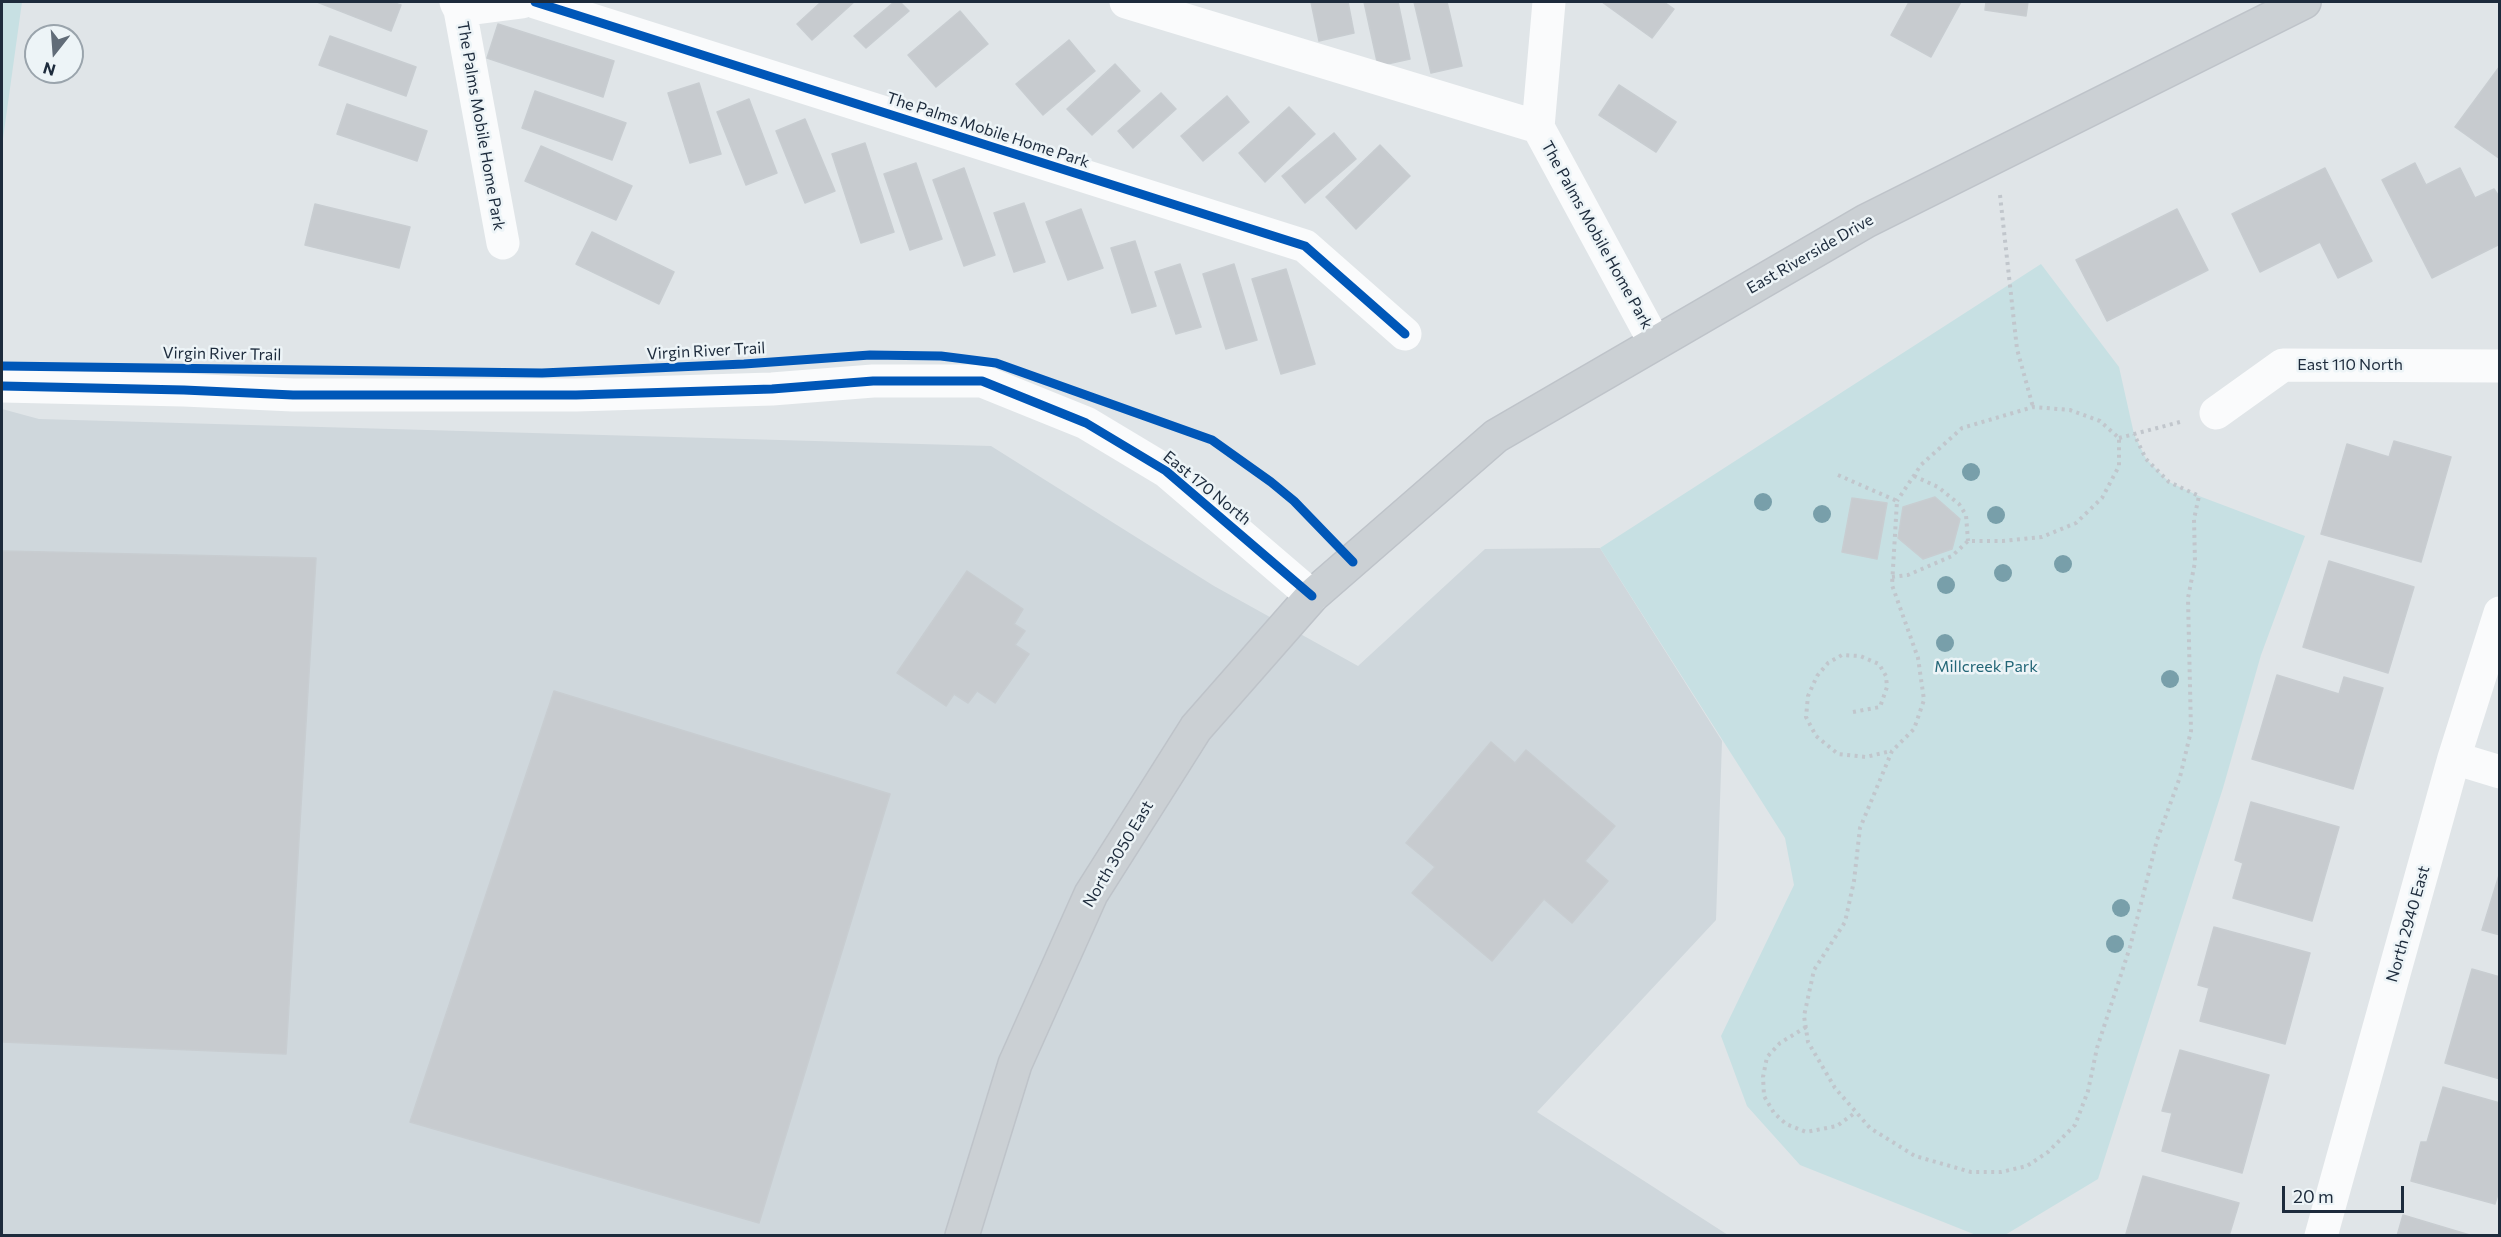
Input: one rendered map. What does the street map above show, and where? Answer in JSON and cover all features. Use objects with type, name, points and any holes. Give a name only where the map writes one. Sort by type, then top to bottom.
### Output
[{"type":"main road","name":"East Riverside Drive","points":[[1353,562],[1496,436],[1866,221],[2304,2]]},
{"type":"main road","name":"North 3050 East","points":[[962,1236],[1015,1064],[1091,894],[1196,728],[1312,596],[1353,562]]},
{"type":"street","name":"The Palms Mobile Home Park","points":[[503,243],[458,6],[522,2]]},
{"type":"street","name":"The Palms Mobile Home Park","points":[[535,2],[1305,246],[1405,334]]},
{"type":"street","name":"The Palms Mobile Home Park","points":[[1126,2],[1538,127]]},
{"type":"street","name":"The Palms Mobile Home Park","points":[[1549,2],[1538,127],[1655,343]]},
{"type":"street","name":"East 110 North","points":[[2216,413],[2283,365],[2499,366]]},
{"type":"street","name":"East 170 North","points":[[2,386],[294,395],[564,395],[772,389],[873,381],[982,381],[1086,423],[1166,471],[1312,596]]},
{"type":"street","name":"North 2940 East","points":[[2321,1236],[2454,758],[2499,613]]},
{"type":"street","points":[[2454,758],[2499,772]]},
{"type":"path","points":[[1995,156],[2017,349],[2033,407]]},
{"type":"path","points":[[1892,577],[1908,575],[1952,556],[1968,541],[2002,542],[2042,537],[2076,523],[2102,498],[2119,466],[2119,438],[2100,421],[2070,410],[2033,407],[1962,428],[1921,465],[1897,501],[1892,577],[1892,585],[1918,658],[1924,700],[1914,729],[1892,751],[1860,828],[1854,881],[1845,922],[1814,970],[1804,1016],[1808,1042],[1835,1088],[1870,1128],[1915,1156],[1971,1172],[2001,1172],[2027,1166],[2048,1152],[2075,1125],[2088,1091],[2097,1048],[2130,947],[2157,840],[2180,777],[2191,731],[2188,598],[2195,562],[2194,519],[2199,496],[2169,482],[2146,459],[2134,434]]},
{"type":"path","points":[[2119,438],[2216,413]]},
{"type":"path","points":[[1838,475],[1897,501]]},
{"type":"path","points":[[1914,476],[1938,486],[1959,504],[1966,515],[1968,541]]},
{"type":"path","points":[[1853,712],[1880,707],[1887,687],[1886,676],[1879,664],[1860,656],[1842,655],[1828,663],[1817,676],[1808,696],[1806,717],[1816,736],[1838,754],[1866,757],[1892,751]]},
{"type":"path","points":[[1806,1027],[1780,1043],[1767,1057],[1763,1077],[1764,1096],[1774,1113],[1786,1124],[1806,1132],[1837,1126],[1856,1112]]},
{"type":"shaded area","points":[[2,409],[39,419],[991,446],[1214,586],[1358,666],[1485,549],[1600,548],[1722,741],[1716,920],[1537,1112],[1728,1235],[2,1235]]},
{"type":"green space","points":[[2,2],[22,2],[2,146]]},
{"type":"green space","name":"Millcreek Park","points":[[2041,264],[2119,367],[2134,434],[2146,459],[2169,482],[2199,496],[2305,536],[2261,655],[2223,788],[2098,1179],[2005,1235],[1976,1235],[1800,1165],[1747,1106],[1721,1036],[1794,885],[1785,838],[1600,548]]},
{"type":"building","points":[[317,2],[391,2],[401,5],[391,31]]},
{"type":"building","points":[[821,2],[854,2],[812,40],[797,24]]},
{"type":"building","points":[[894,2],[900,2],[909,11],[866,48],[854,36]]},
{"type":"building","points":[[1311,2],[1348,2],[1354,33],[1319,41]]},
{"type":"building","points":[[1364,2],[1398,2],[1410,59],[1378,66]]},
{"type":"building","points":[[1414,2],[1447,2],[1462,66],[1431,73]]},
{"type":"building","points":[[1602,2],[1664,2],[1674,9],[1652,38]]},
{"type":"building","points":[[1909,2],[1961,2],[1931,57],[1891,35]]},
{"type":"building","points":[[1986,2],[2028,2],[2026,16],[1985,10]]},
{"type":"building","points":[[960,11],[988,44],[936,87],[908,55]]},
{"type":"building","points":[[498,24],[614,61],[603,97],[487,58]]},
{"type":"building","points":[[330,36],[416,67],[406,96],[319,65]]},
{"type":"building","points":[[1069,40],[1095,71],[1043,115],[1016,84]]},
{"type":"building","points":[[1115,64],[1140,91],[1092,135],[1067,109]]},
{"type":"building","points":[[2500,66],[2500,159],[2455,127]]},
{"type":"building","points":[[699,83],[721,154],[690,163],[668,93]]},
{"type":"building","points":[[1619,85],[1676,122],[1656,152],[1599,115]]},
{"type":"building","points":[[535,91],[626,123],[612,160],[522,128]]},
{"type":"building","points":[[1161,93],[1176,109],[1133,148],[1118,131]]},
{"type":"building","points":[[1227,96],[1249,122],[1203,161],[1181,136]]},
{"type":"building","points":[[749,99],[777,173],[746,185],[717,112]]},
{"type":"building","points":[[347,104],[427,131],[417,161],[337,134]]},
{"type":"building","points":[[1289,107],[1315,134],[1265,182],[1239,153]]},
{"type":"building","points":[[805,119],[835,191],[805,203],[776,131]]},
{"type":"building","points":[[1334,133],[1356,159],[1305,203],[1282,176]]},
{"type":"building","points":[[865,143],[894,232],[861,243],[832,154]]},
{"type":"building","points":[[1380,145],[1410,176],[1356,229],[1326,197]]},
{"type":"building","points":[[541,146],[632,186],[616,220],[525,181]]},
{"type":"building","points":[[916,163],[942,239],[910,250],[884,174]]},
{"type":"building","points":[[2415,163],[2426,185],[2460,168],[2475,198],[2494,189],[2500,198],[2500,244],[2432,278],[2382,180]]},
{"type":"building","points":[[964,168],[995,255],[964,266],[933,180]]},
{"type":"building","points":[[2325,168],[2372,261],[2338,278],[2320,242],[2260,272],[2232,214]]},
{"type":"building","points":[[1024,203],[1045,262],[1014,272],[994,213]]},
{"type":"building","points":[[315,204],[410,227],[399,268],[305,245]]},
{"type":"building","points":[[1081,209],[1103,268],[1068,280],[1046,222]]},
{"type":"building","points":[[2177,209],[2208,270],[2107,321],[2076,260]]},
{"type":"building","points":[[592,232],[674,272],[659,304],[576,264]]},
{"type":"building","points":[[1135,241],[1156,306],[1132,313],[1111,248]]},
{"type":"building","points":[[1180,264],[1201,327],[1176,334],[1155,272]]},
{"type":"building","points":[[1234,264],[1257,340],[1226,349],[1203,274]]},
{"type":"building","points":[[1286,269],[1315,364],[1281,374],[1252,279]]},
{"type":"building","points":[[2394,441],[2451,457],[2421,562],[2321,534],[2347,444],[2389,457]]},
{"type":"building","points":[[1935,497],[1960,519],[1952,549],[1923,559],[1898,538],[1903,507]]},
{"type":"building","points":[[1852,498],[1887,503],[1877,559],[1842,552]]},
{"type":"building","points":[[2,551],[316,558],[286,1054],[2,1042]]},
{"type":"building","points":[[2329,561],[2414,587],[2388,673],[2303,647]]},
{"type":"building","points":[[967,571],[1023,609],[1014,624],[1025,631],[1015,645],[1029,654],[995,703],[977,691],[968,703],[954,694],[946,706],[897,673]]},
{"type":"building","points":[[2277,675],[2339,694],[2344,677],[2383,688],[2353,789],[2252,759]]},
{"type":"building","points":[[554,691],[890,794],[759,1223],[410,1122]]},
{"type":"building","points":[[1491,742],[1515,763],[1526,750],[1615,826],[1585,861],[1608,881],[1572,923],[1544,899],[1492,961],[1412,893],[1435,867],[1406,843]]},
{"type":"building","points":[[2251,802],[2339,827],[2312,921],[2233,898],[2243,863],[2235,860]]},
{"type":"building","points":[[2500,872],[2500,935],[2482,930]]},
{"type":"building","points":[[2214,927],[2310,953],[2285,1044],[2200,1021],[2209,988],[2198,985]]},
{"type":"building","points":[[2472,969],[2500,977],[2500,1079],[2445,1063]]},
{"type":"building","points":[[2180,1050],[2269,1075],[2242,1173],[2162,1151],[2172,1113],[2162,1111]]},
{"type":"building","points":[[2443,1087],[2500,1103],[2500,1187],[2495,1204],[2411,1181],[2421,1142],[2427,1142]]},
{"type":"building","points":[[2143,1176],[2239,1203],[2229,1236],[2126,1234]]},
{"type":"building","points":[[2403,1215],[2473,1236],[2397,1236]]},
{"type":"cycle path","points":[[535,2],[1305,246],[1405,334]]},
{"type":"cycle path","name":"Virgin River Trail","points":[[2,366],[542,373],[744,364],[870,355],[941,356],[996,363],[1212,440],[1294,501],[1353,562]]},
{"type":"cycle path","points":[[2,386],[293,395],[576,395],[772,389],[873,381],[982,381],[1086,423],[1166,471],[1312,596]]}]
